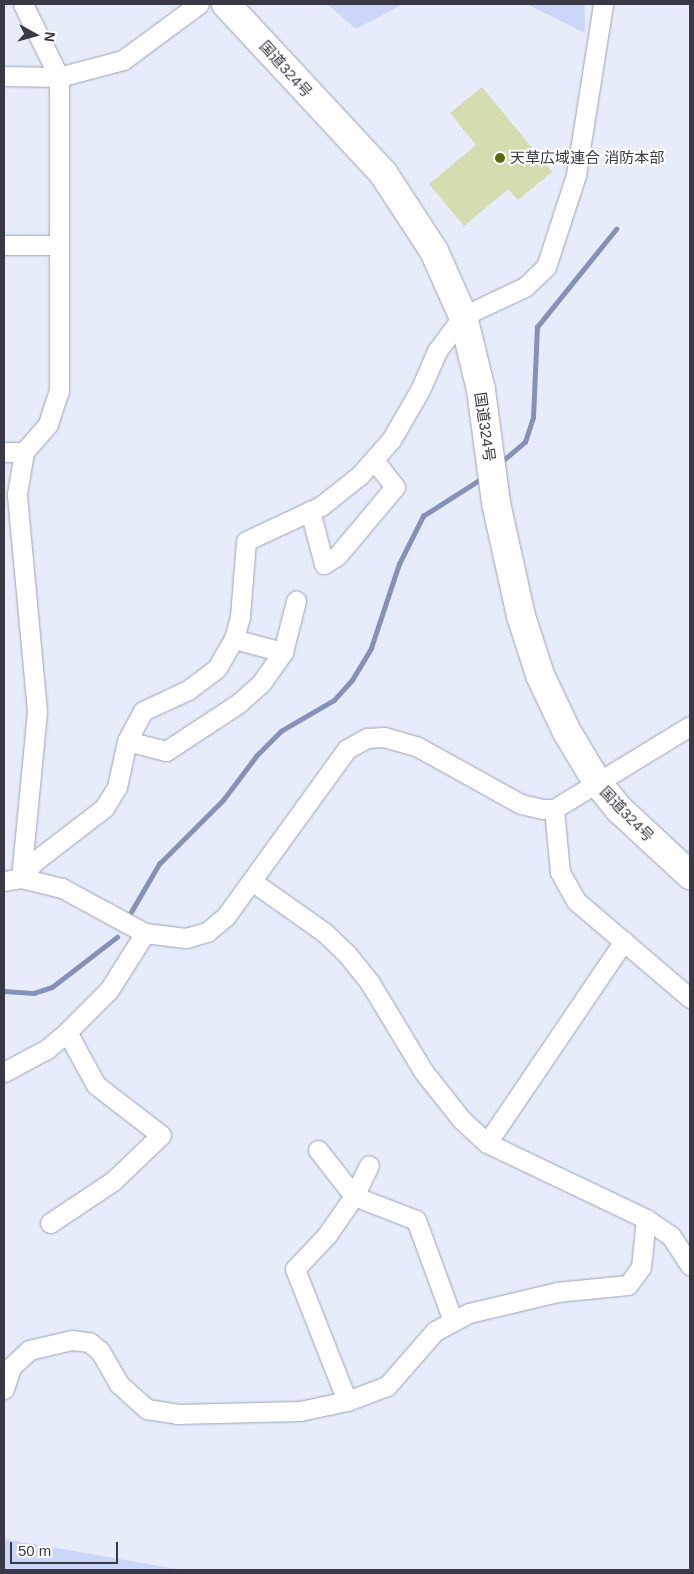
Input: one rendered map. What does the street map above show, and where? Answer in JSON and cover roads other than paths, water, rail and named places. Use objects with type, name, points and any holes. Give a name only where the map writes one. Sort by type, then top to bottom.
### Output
[{"type":"highway","name":"国道324号","points":[[226,4],[383,173],[434,251],[463,316],[481,390],[496,503],[521,616],[540,676],[597,782],[620,810],[690,875]]},
{"type":"street","points":[[12,879],[37,711],[17,494],[24,452],[48,424],[59,392],[59,77],[23,4]]},
{"type":"street","points":[[4,76],[59,77],[123,60],[199,4]]},
{"type":"street","points":[[12,879],[104,808],[118,786],[127,740],[143,711],[188,690],[217,668],[234,639],[240,616],[246,541],[310,511],[360,475],[391,440],[420,390],[437,351],[463,316],[525,287],[546,267],[576,175],[603,4]]},
{"type":"street","points":[[4,245],[59,245]]},
{"type":"street","points":[[4,452],[24,452]]},
{"type":"street","points":[[310,511],[324,564],[337,556],[395,487],[374,460]]},
{"type":"street","points":[[127,740],[166,752],[240,703],[262,682],[283,652],[296,601]]},
{"type":"street","points":[[234,639],[283,652]]},
{"type":"street","points":[[12,879],[89,900],[145,933],[169,939],[207,932],[226,916],[253,882],[304,804],[347,749],[367,738],[384,737],[418,747],[521,804],[554,808],[690,726]]},
{"type":"street","points":[[554,808],[560,872],[576,901],[690,998]]},
{"type":"street","points":[[253,882],[326,933],[346,953],[370,983],[423,1071],[461,1119],[487,1142],[646,1218],[671,1236],[690,1264]]},
{"type":"street","points":[[4,1072],[47,1049],[67,1032],[109,990],[145,933]]},
{"type":"street","points":[[487,1142],[624,941]]},
{"type":"street","points":[[50,1223],[113,1181],[161,1134],[96,1085],[67,1032]]},
{"type":"street","points":[[318,1150],[354,1196],[416,1220],[453,1321]]},
{"type":"street","points":[[347,1400],[295,1269],[327,1235],[354,1196],[369,1165]]},
{"type":"street","points":[[4,1389],[11,1367],[29,1350],[72,1340],[89,1342],[100,1351],[119,1384],[147,1409],[177,1414],[300,1411],[347,1400],[387,1386],[434,1331],[469,1313],[557,1292],[628,1285],[641,1267],[646,1218]]},
{"type":"waterway","points":[[501,462],[525,442],[533,418],[537,327],[616,229]]},
{"type":"waterway","points":[[131,912],[159,864],[223,800],[257,755],[281,731],[334,700],[352,680],[371,648],[399,564],[423,516],[484,477]]},
{"type":"waterway","points":[[4,991],[34,993],[52,987],[117,937]]},
{"type":"place","name":"天草広域連合 消防本部","points":[[500,158]]}]
